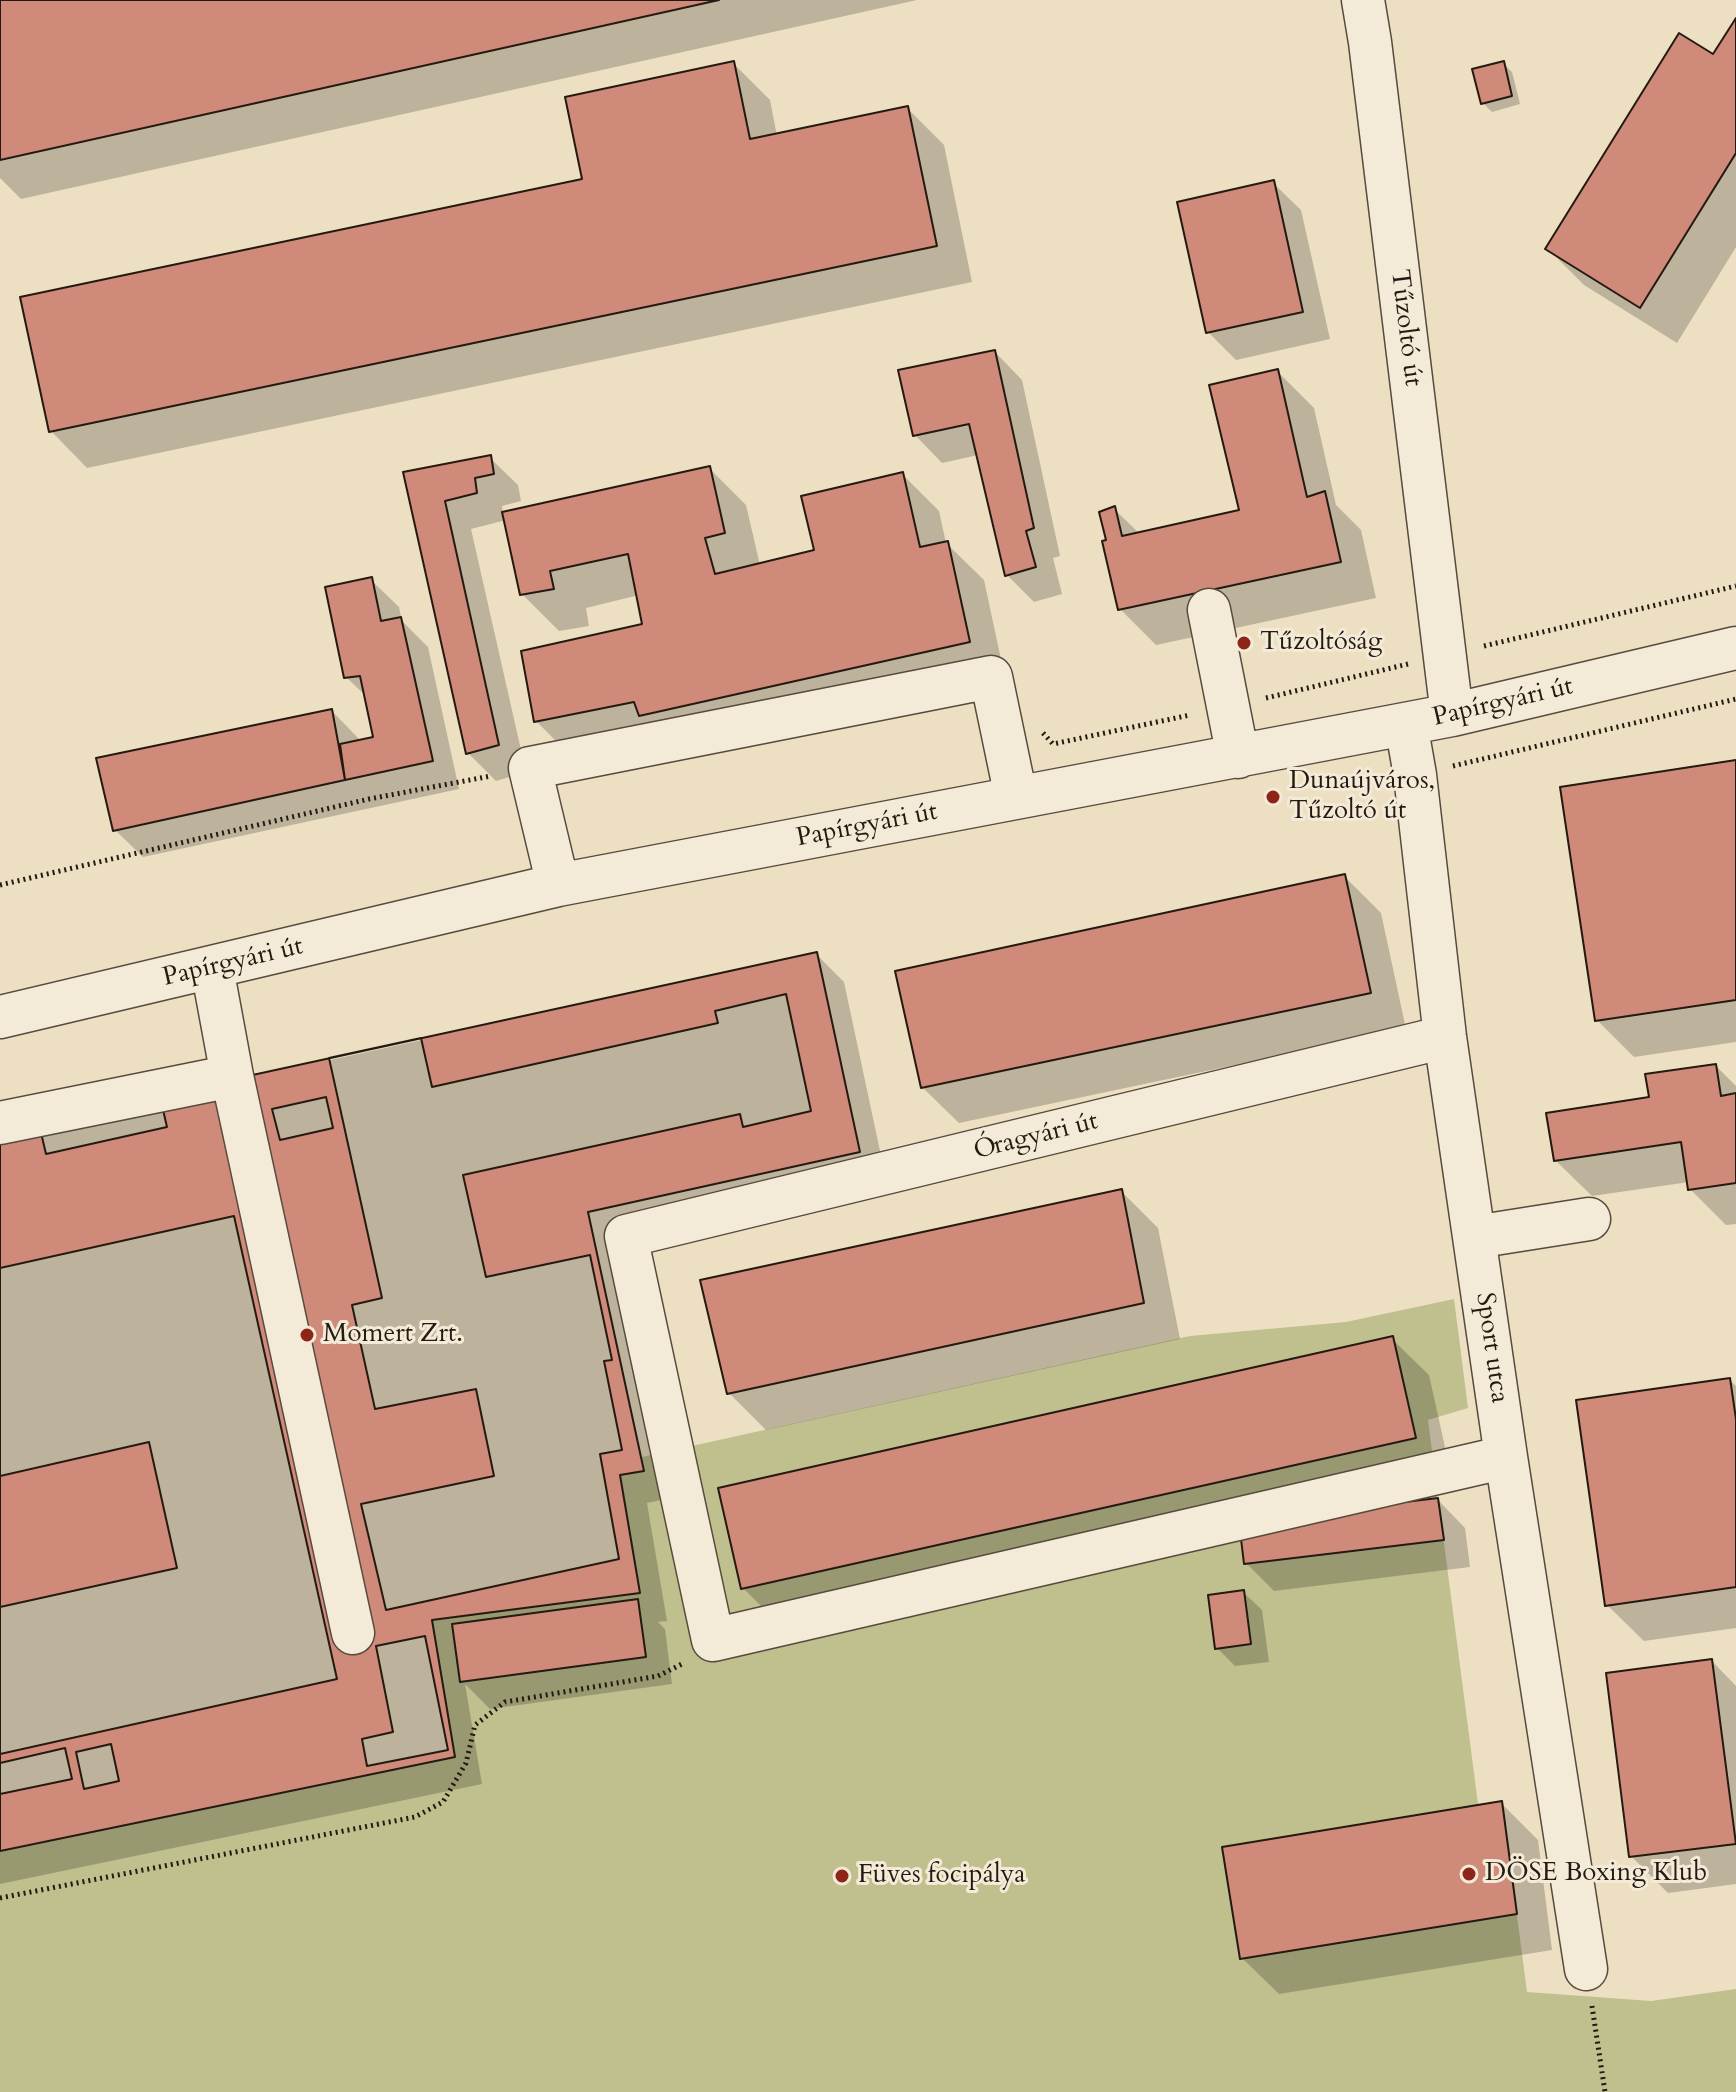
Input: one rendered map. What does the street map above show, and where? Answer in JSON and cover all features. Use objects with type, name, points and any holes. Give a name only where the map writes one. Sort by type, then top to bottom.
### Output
[{"type":"street","name":"Tűzoltó út","points":[[1363,0],[1452,715]]},
{"type":"street","points":[[1209,610],[1238,757]]},
{"type":"street","name":"Papírgyári út","points":[[0,1017],[558,885],[1452,715],[1736,648]]},
{"type":"street","points":[[558,885],[530,768],[991,677],[1016,797]]},
{"type":"street","name":"Sport utca","points":[[1406,724],[1415,775],[1445,1037],[1506,1457],[1586,1969]]},
{"type":"street","points":[[212,968],[232,1076],[353,1633]]},
{"type":"street","name":"Óragyári út","points":[[713,1640],[626,1236],[1445,1037]]},
{"type":"street","points":[[0,1123],[232,1076]]},
{"type":"street","points":[[1475,1237],[1589,1219]]},
{"type":"street","points":[[713,1640],[1506,1457]]},
{"type":"path","points":[[1445,655],[1736,586]]},
{"type":"path","points":[[1415,775],[1736,699]]},
{"type":"path","points":[[0,885],[369,799],[530,768]]},
{"type":"path","points":[[0,1898],[415,1817],[443,1802],[466,1763],[475,1725],[505,1702],[658,1676],[692,1659],[713,1640]]},
{"type":"path","points":[[1586,1969],[1605,2092]]},
{"type":"green space","points":[[1454,1299],[1468,1408],[1428,1420],[1478,1804],[1502,1801],[1527,1992],[1651,2001],[1736,1989],[1736,2092],[0,2092],[0,1851],[455,1757],[432,1620],[640,1593],[620,1475],[644,1471],[642,1457],[1190,1336],[1346,1322]]},
{"type":"building","points":[[0,0],[719,0],[0,160]]},
{"type":"building","points":[[1736,18],[1736,153],[1640,308],[1545,249],[1679,33],[1713,54]]},
{"type":"building","points":[[734,61],[750,139],[908,106],[937,246],[49,432],[20,297],[582,179],[565,97]]},
{"type":"building","points":[[1504,61],[1512,96],[1481,104],[1472,69]]},
{"type":"building","points":[[1274,180],[1303,312],[1206,333],[1177,202]]},
{"type":"building","points":[[995,350],[1034,528],[1026,531],[1036,567],[1005,576],[969,424],[913,436],[898,370]]},
{"type":"building","points":[[1278,369],[1307,497],[1325,491],[1341,562],[1118,610],[1102,541],[1106,540],[1099,512],[1115,506],[1122,536],[1239,510],[1209,385]]},
{"type":"building","points":[[491,455],[494,474],[475,478],[477,493],[445,501],[499,745],[466,754],[403,472]]},
{"type":"building","points":[[710,466],[725,533],[705,538],[715,574],[814,550],[801,496],[903,472],[920,547],[948,541],[970,642],[639,716],[634,702],[534,722],[521,651],[642,624],[628,554],[550,571],[554,589],[520,595],[502,512]]},
{"type":"building","points":[[372,577],[381,621],[401,617],[433,761],[345,780],[340,744],[373,737],[360,676],[344,678],[325,587]]},
{"type":"building","points":[[332,709],[345,780],[113,831],[96,758]]},
{"type":"building","points":[[1736,760],[1736,1000],[1595,1021],[1560,787]]},
{"type":"building","points":[[1345,874],[1371,993],[921,1088],[895,971]]},
{"type":"building","name":"Momert Zrt.","points":[[817,952],[860,1152],[588,1212],[644,1471],[620,1475],[640,1593],[432,1620],[455,1757],[0,1851],[0,1130]]},
{"type":"building","points":[[786,994],[811,1111],[743,1127],[740,1114],[463,1175],[486,1277],[590,1255],[612,1360],[604,1361],[622,1450],[600,1454],[619,1559],[386,1610],[361,1504],[494,1476],[476,1389],[375,1409],[352,1305],[382,1298],[329,1058],[421,1038],[432,1087],[718,1023],[715,1011]]},
{"type":"building","points":[[1716,1064],[1721,1096],[1736,1093],[1736,1183],[1688,1190],[1681,1142],[1554,1161],[1546,1113],[1649,1097],[1645,1074]]},
{"type":"building","points":[[160,1097],[167,1127],[46,1154],[39,1124]]},
{"type":"building","points":[[326,1097],[333,1128],[280,1140],[272,1109]]},
{"type":"building","points":[[1122,1189],[1144,1303],[727,1394],[700,1280]]},
{"type":"building","points":[[234,1216],[337,1679],[0,1754],[0,1607],[177,1568],[149,1442],[0,1476],[0,1268]]},
{"type":"building","points":[[1393,1336],[1416,1438],[741,1589],[718,1488]]},
{"type":"building","points":[[1730,1378],[1736,1419],[1736,1587],[1605,1606],[1576,1400]]},
{"type":"building","points":[[1438,1498],[1444,1540],[1244,1564],[1239,1522]]},
{"type":"building","points":[[1244,1590],[1251,1644],[1215,1649],[1208,1595]]},
{"type":"building","points":[[638,1599],[646,1657],[460,1682],[452,1624]]},
{"type":"building","points":[[425,1636],[448,1750],[367,1766],[362,1739],[393,1732],[376,1646]]},
{"type":"building","points":[[1712,1659],[1736,1844],[1629,1857],[1606,1673]]},
{"type":"building","points":[[111,1744],[119,1781],[84,1789],[76,1752]]},
{"type":"building","points":[[65,1748],[72,1779],[0,1794],[0,1763]]},
{"type":"building","points":[[1502,1801],[1517,1914],[1240,1959],[1222,1847]]},
{"type":"place","name":"Tűzoltóság","points":[[1244,643]]},
{"type":"place","name":"Dunaújváros, Tűzoltó út","points":[[1273,797]]},
{"type":"place","name":"Momert Zrt.","points":[[307,1335]]},
{"type":"place","name":"DÖSE Boxing Klub","points":[[1469,1874]]},
{"type":"place","name":"Füves focipálya","points":[[842,1876]]}]
